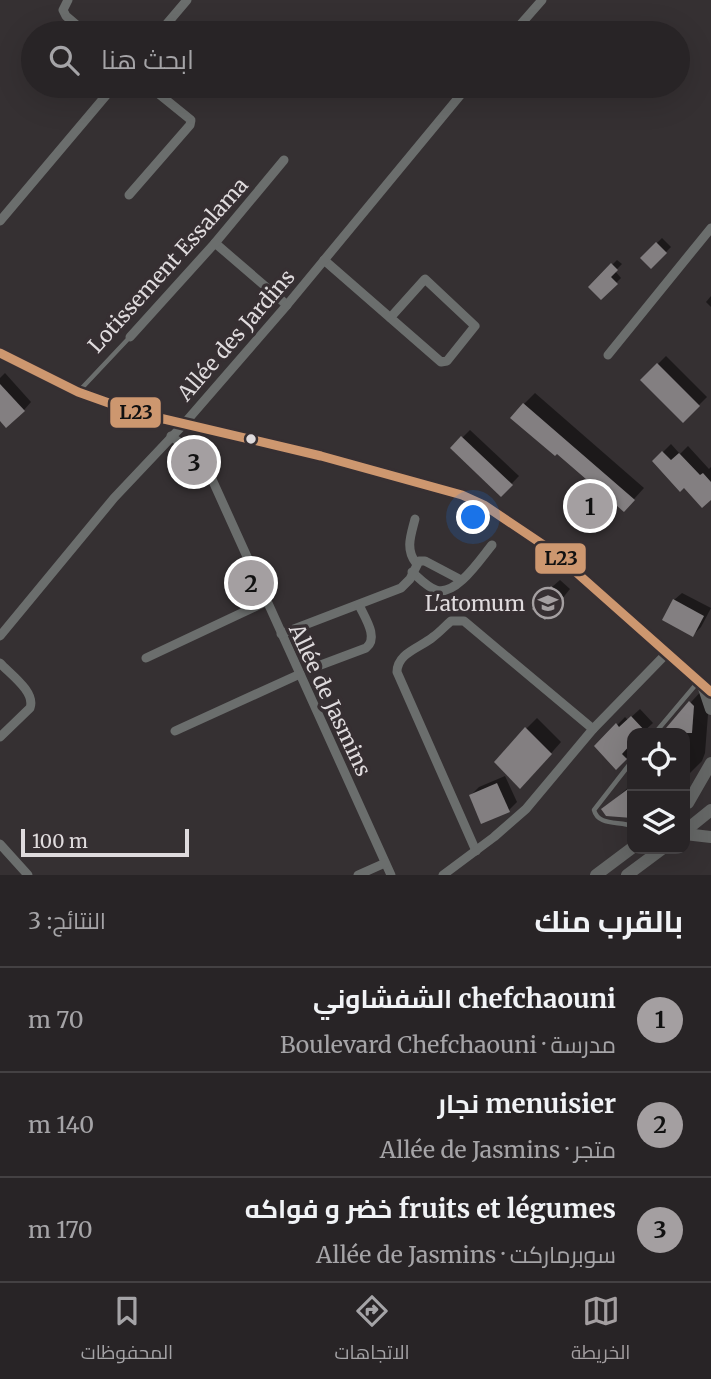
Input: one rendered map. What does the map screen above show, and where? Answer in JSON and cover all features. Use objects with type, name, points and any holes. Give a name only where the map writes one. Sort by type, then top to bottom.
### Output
[{"type":"main road","points":[[704,686],[711,709]]},
{"type":"main road","points":[[690,799],[711,763]]},
{"type":"main road","points":[[690,802],[711,785]]},
{"type":"main road","points":[[690,829],[711,810]]},
{"type":"main road","points":[[690,834],[711,837]]},
{"type":"main road","points":[[596,875],[627,852]]},
{"type":"main road","points":[[627,875],[655,854]]},
{"type":"street","points":[[68,0],[63,10],[72,21]]},
{"type":"street","points":[[169,21],[187,0]]},
{"type":"street","points":[[524,21],[542,0]]},
{"type":"street","points":[[0,221],[104,98]]},
{"type":"street","points":[[129,195],[190,125],[188,116],[165,98]]},
{"type":"street","name":"Allée des Jardins","points":[[0,636],[114,498],[183,425],[287,305],[458,98]]},
{"type":"street","name":"Lotissement Essalama","points":[[130,337],[215,243],[284,160]]},
{"type":"street","points":[[608,355],[711,228]]},
{"type":"street","points":[[215,243],[287,305]]},
{"type":"street","points":[[324,260],[390,318],[444,362],[475,326],[425,279],[390,318]]},
{"type":"street","points":[[0,353],[78,392],[134,412],[321,456],[461,495],[484,505],[551,550],[704,686]]},
{"type":"street","name":"Allée de Jasmins","points":[[171,436],[195,454],[211,477],[265,602],[391,875]]},
{"type":"street","points":[[415,519],[409,547],[411,556],[414,568],[432,588],[441,591],[453,588],[492,545]]},
{"type":"street","points":[[281,634],[401,589],[414,568],[425,561],[461,580]]},
{"type":"street","points":[[146,658],[265,602]]},
{"type":"street","points":[[310,669],[366,649],[371,644],[373,637],[359,605]]},
{"type":"street","points":[[476,851],[397,672],[397,664],[403,656],[433,638],[451,621],[464,621],[593,729]]},
{"type":"street","points":[[443,875],[476,851],[531,803],[593,729],[667,653]]},
{"type":"street","points":[[0,663],[30,695],[32,703],[0,737]]},
{"type":"street","points":[[175,731],[300,674]]},
{"type":"street","points":[[0,844],[28,875]]},
{"type":"street","points":[[358,875],[385,863]]},
{"type":"lane","name":"Lotissement Essalama","points":[[78,392],[130,337]]},
{"type":"lane","points":[[660,728],[704,686]]},
{"type":"lane","points":[[627,767],[594,810],[601,821],[627,826]]},
{"type":"building","points":[[656,242],[667,253],[651,269],[640,258]]},
{"type":"building","points":[[611,263],[618,270],[611,277],[618,284],[601,300],[588,287]]},
{"type":"building","points":[[657,363],[700,406],[683,423],[640,380]]},
{"type":"building","points":[[0,384],[25,411],[6,428],[0,421]]},
{"type":"building","points":[[523,403],[635,500],[624,512],[557,454],[555,456],[510,418]]},
{"type":"building","points":[[461,436],[513,485],[501,497],[450,448]]},
{"type":"building","points":[[662,451],[671,460],[679,453],[700,475],[703,473],[711,482],[711,500],[702,508],[684,488],[680,492],[652,461]]},
{"type":"building","name":"L'atomum","points":[[551,586],[564,598],[545,620],[532,609]]},
{"type":"building","points":[[673,599],[704,616],[693,637],[662,620]]},
{"type":"building","points":[[689,701],[694,706],[692,733],[690,728],[666,728]]},
{"type":"building","points":[[631,716],[642,728],[627,728],[627,748],[622,754],[627,759],[616,770],[594,746],[616,723],[619,727]]},
{"type":"building","points":[[525,727],[552,754],[520,789],[494,762]]},
{"type":"building","points":[[497,783],[510,812],[481,824],[469,795]]},
{"type":"building","points":[[627,790],[627,818],[606,816],[601,809]]},
{"type":"transit line","name":"L23","points":[[0,353],[78,392],[134,412],[321,456],[462,495],[484,505],[551,550],[711,692]]},
{"type":"place","name":"fruits et légumes خضر و فواكه","points":[[194,462]]},
{"type":"place","name":"chefchaouni الشفشاوني","points":[[590,506]]},
{"type":"place","name":"menuisier نجار","points":[[251,583]]},
{"type":"place","name":"L'atomum","points":[[548,603]]}]
